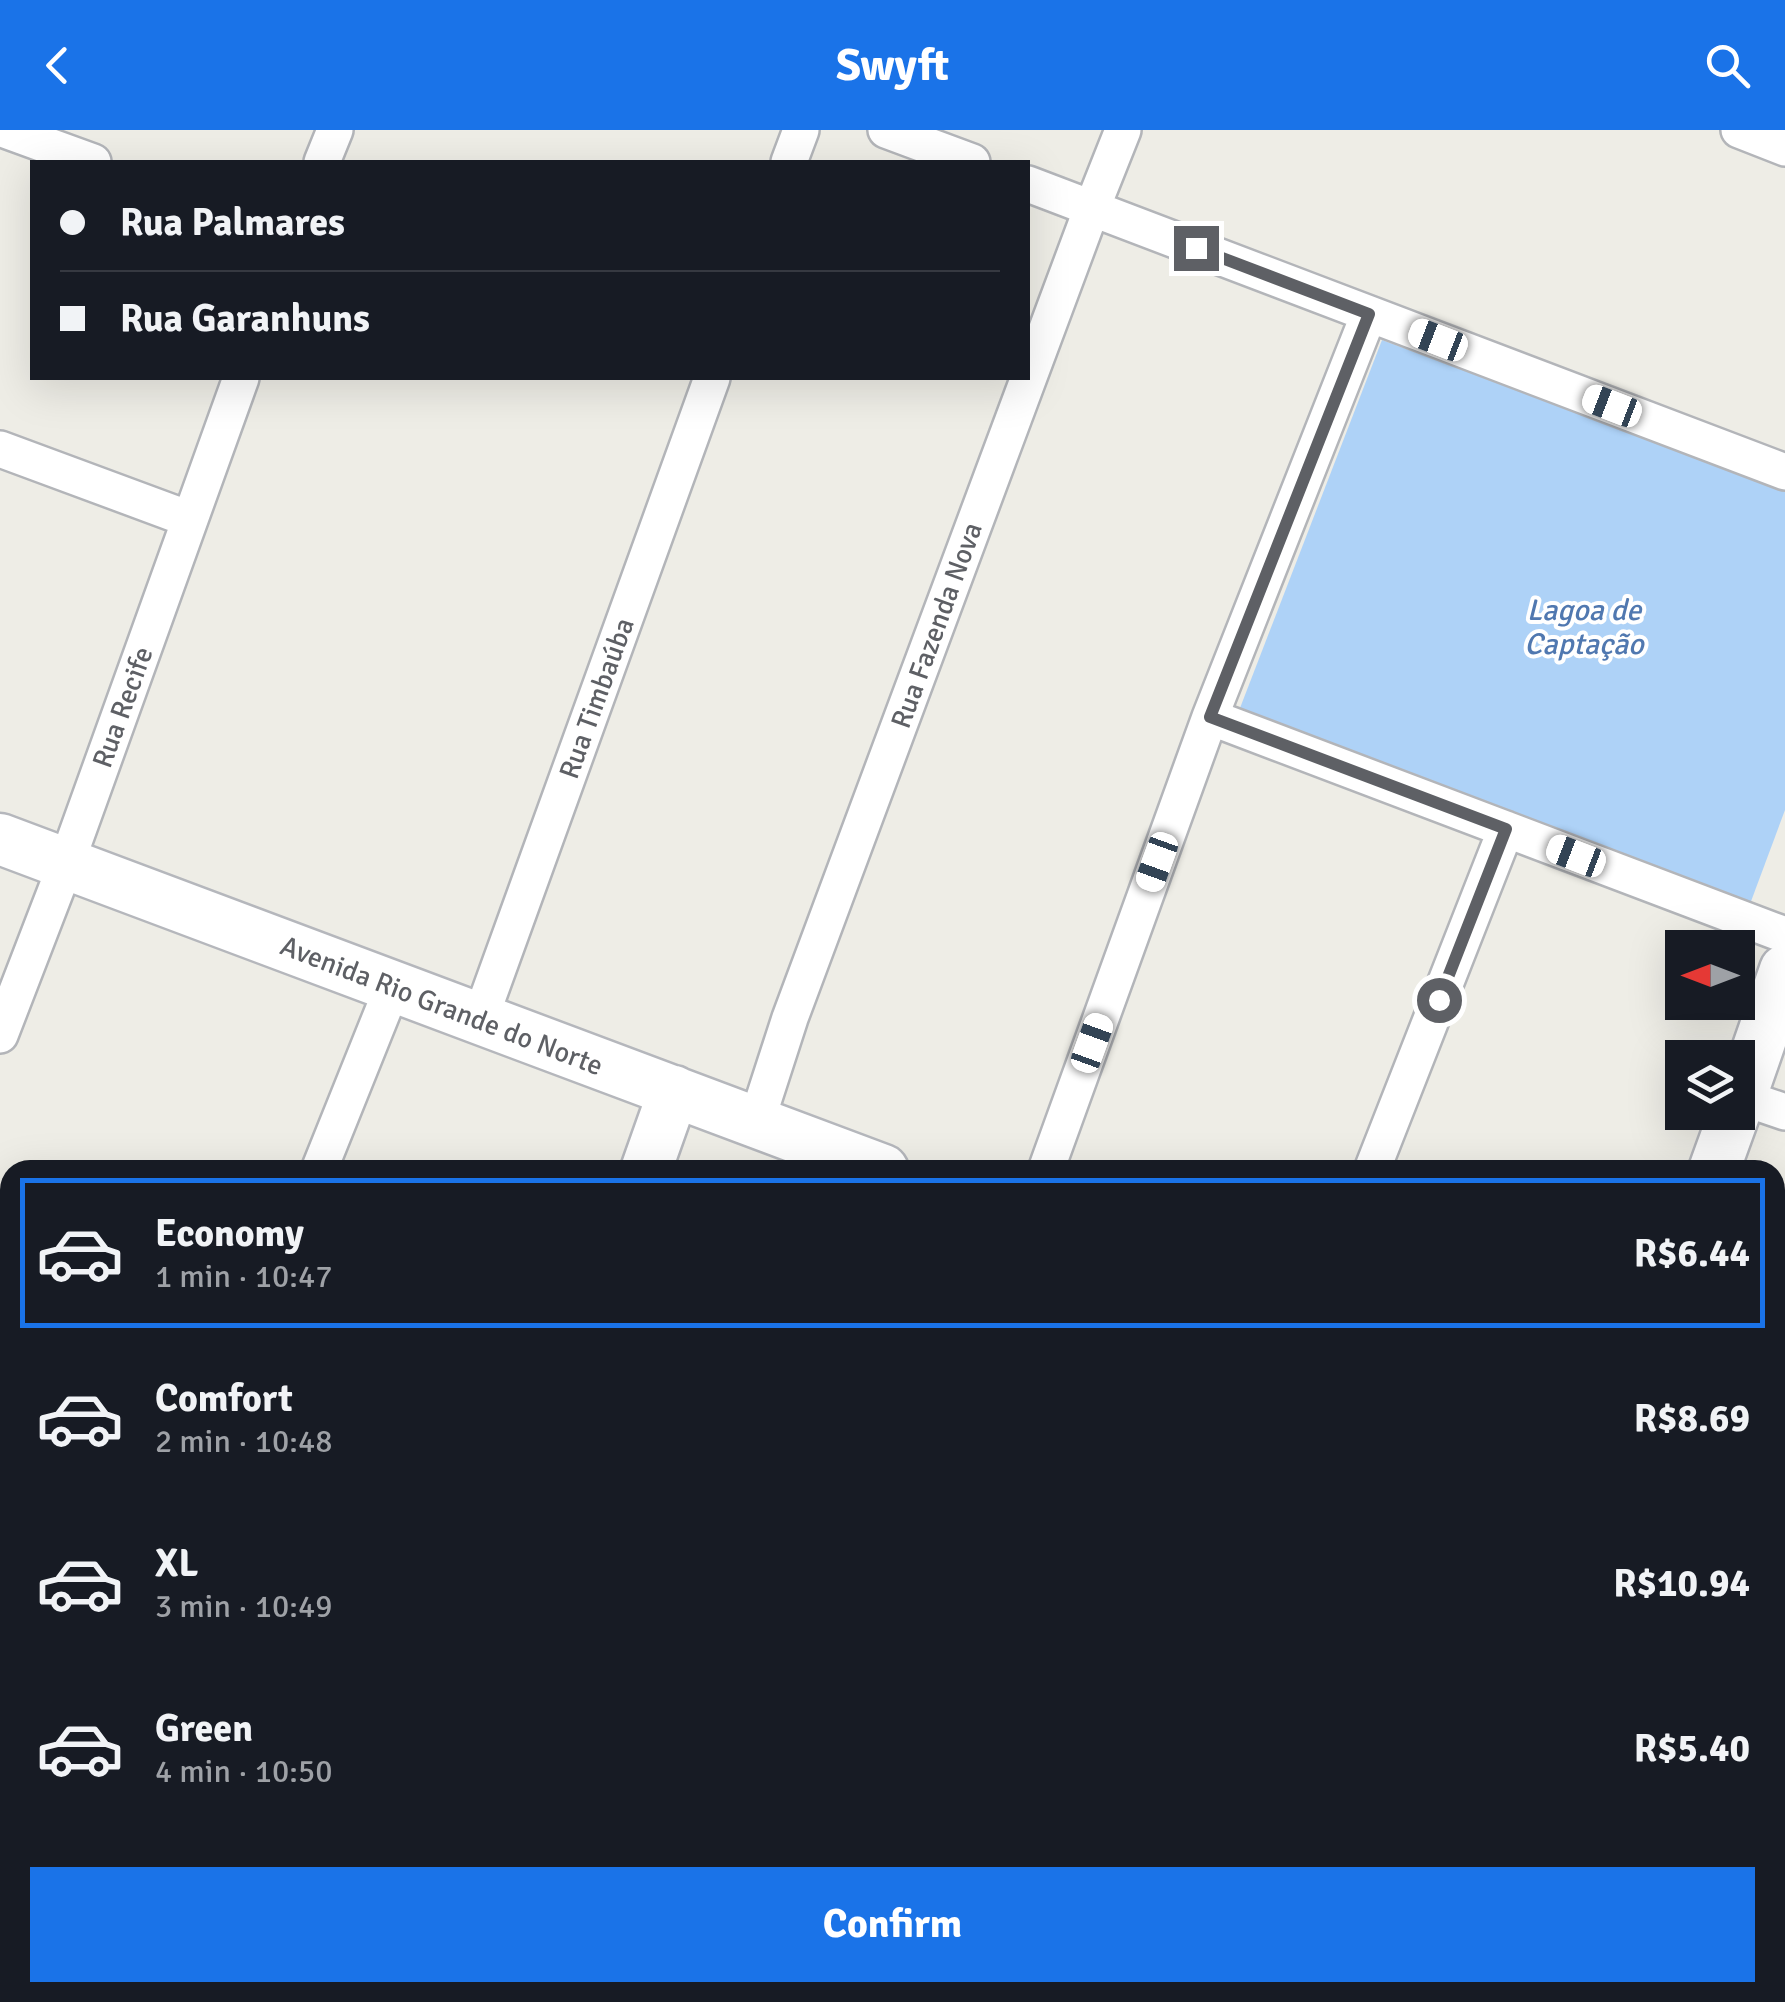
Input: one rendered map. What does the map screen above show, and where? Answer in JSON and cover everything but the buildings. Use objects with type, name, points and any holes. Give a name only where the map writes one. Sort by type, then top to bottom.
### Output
[{"type":"main road","name":"Avenida Rio Grande do Norte","points":[[0,839],[856,1160]]},
{"type":"main road","points":[[1755,1087],[1785,970]]},
{"type":"main road","points":[[650,1160],[674,1092]]},
{"type":"main road","points":[[1720,1160],[1737,1130]]},
{"type":"street","points":[[5,130],[88,160]]},
{"type":"street","points":[[323,160],[335,130]]},
{"type":"street","points":[[790,160],[801,130]]},
{"type":"street","points":[[886,130],[967,160]]},
{"type":"street","name":"Rua Fazenda Nova","points":[[1030,374],[1124,130]]},
{"type":"street","points":[[1739,130],[1785,148]]},
{"type":"street","points":[[1030,185],[1785,472]]},
{"type":"street","points":[[1050,1160],[1210,717],[1369,314]]},
{"type":"street","name":"Rua Recife","points":[[0,1034],[66,864],[240,380]]},
{"type":"street","name":"Rua Timbaúba","points":[[480,1019],[711,380]]},
{"type":"street","name":"Rua Fazenda Nova","points":[[756,1123],[790,1018],[1028,380]]},
{"type":"street","points":[[0,449],[188,520]]},
{"type":"street","points":[[1210,717],[1785,935]]},
{"type":"street","points":[[1376,1160],[1506,829]]},
{"type":"street","points":[[323,1160],[393,986]]},
{"type":"water","name":"Lagoa de Captação","points":[[1382,340],[1785,490],[1785,810],[1750,904],[1240,708]]},
{"type":"route","points":[[1196,248],[1369,314],[1210,717],[1506,829],[1439,1000]]}]
